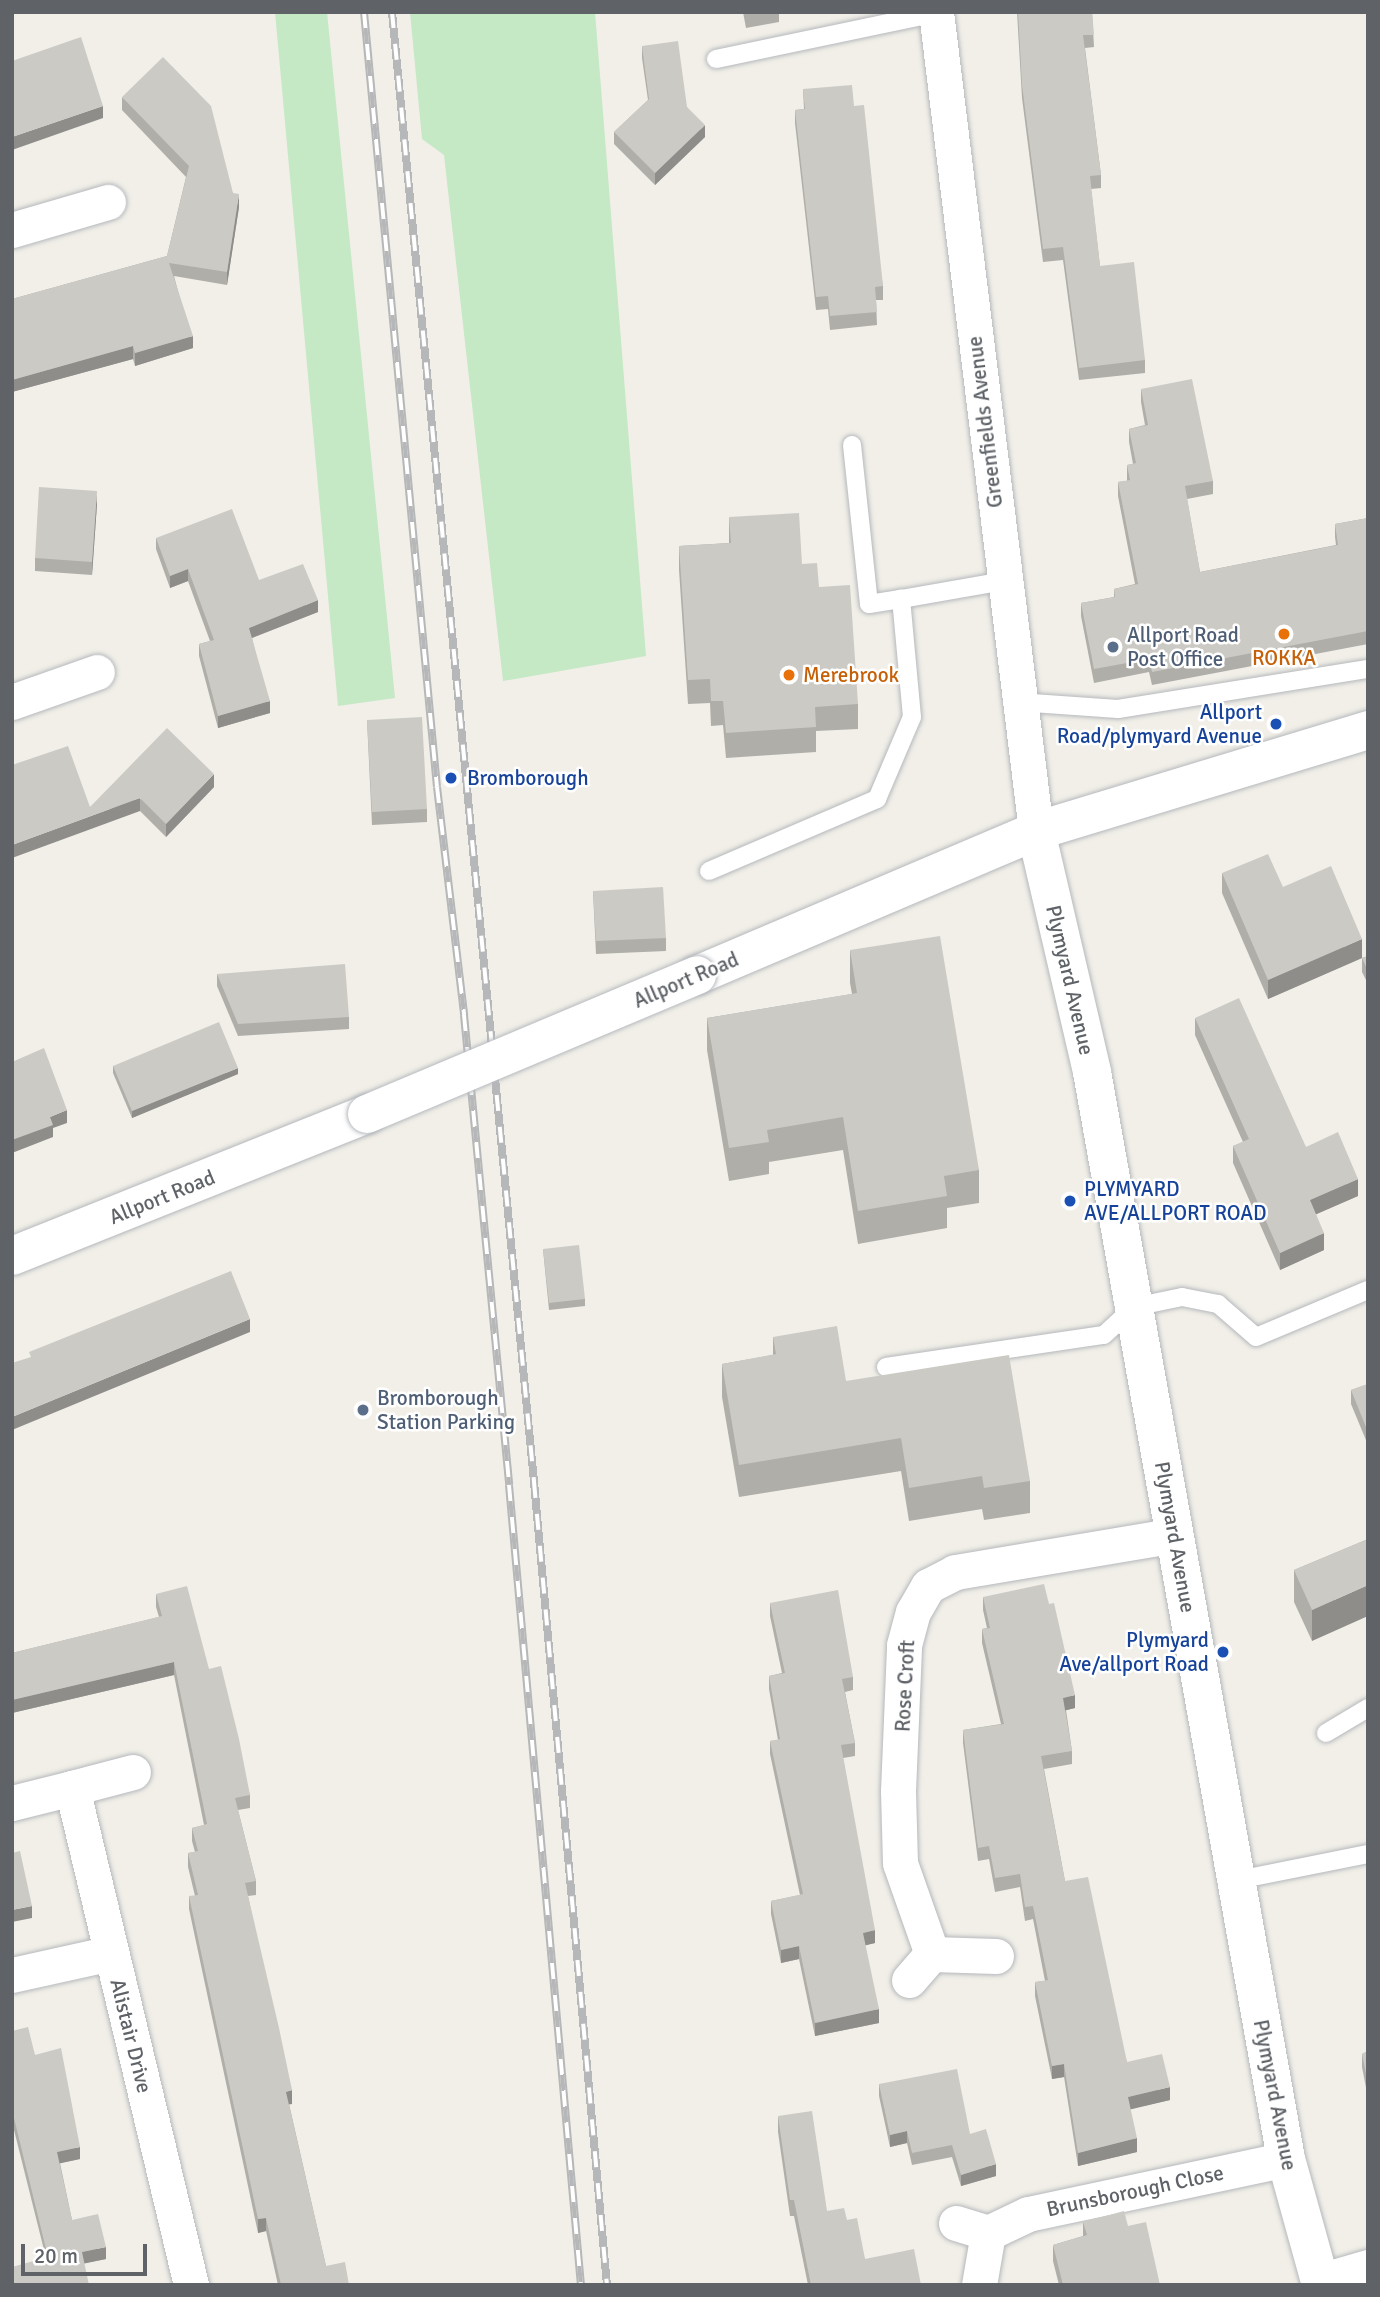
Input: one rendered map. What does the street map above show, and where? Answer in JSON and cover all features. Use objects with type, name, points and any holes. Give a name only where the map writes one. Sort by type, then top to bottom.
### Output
[{"type":"street","name":"Greenfields Avenue","points":[[936,12],[1018,702],[1036,831]]},
{"type":"street","points":[[12,230],[108,202]]},
{"type":"street","points":[[12,702],[97,672]]},
{"type":"street","name":"Allport Road","points":[[12,1256],[368,1114],[1036,831],[1368,730]]},
{"type":"street","name":"Plymyard Avenue","points":[[1036,831],[1092,1072],[1175,1535],[1233,1881],[1286,2159],[1321,2283]]},
{"type":"street","name":"Rose Croft","points":[[932,1954],[900,1863],[898,1791],[904,1645],[914,1612],[928,1586],[955,1572],[1175,1535]]},
{"type":"street","points":[[12,1803],[133,1772]]},
{"type":"street","name":"Alistair Drive","points":[[72,1788],[191,2285]]},
{"type":"street","points":[[12,1975],[111,1953]]},
{"type":"street","points":[[909,1980],[932,1954],[996,1956]]},
{"type":"street","name":"Brunsborough Close","points":[[979,2285],[972,2228],[1286,2159]]},
{"type":"street","points":[[1321,2283],[1368,2267]]},
{"type":"lane","points":[[716,59],[936,12]]},
{"type":"lane","points":[[852,445],[869,604],[1004,581]]},
{"type":"lane","points":[[709,871],[877,799],[912,717],[901,600]]},
{"type":"lane","points":[[1018,702],[1118,709],[1368,669]]},
{"type":"lane","points":[[886,1367],[1104,1335],[1134,1307],[1182,1297],[1218,1304],[1256,1337],[1368,1290]]},
{"type":"lane","points":[[1326,1733],[1368,1708]]},
{"type":"lane","points":[[1233,1881],[1368,1854]]},
{"type":"green space","points":[[275,12],[327,12],[395,698],[338,706]]},
{"type":"green space","points":[[410,12],[595,12],[646,656],[503,681],[444,155],[422,139]]},
{"type":"building","points":[[1018,12],[1092,12],[1094,35],[1083,35],[1101,175],[1090,176],[1100,266],[1134,262],[1145,360],[1079,368],[1063,247],[1043,249],[1022,85]]},
{"type":"building","points":[[81,37],[103,106],[12,137],[12,61]]},
{"type":"building","points":[[678,41],[687,107],[705,125],[655,173],[614,132],[649,99],[642,46]]},
{"type":"building","points":[[163,57],[211,106],[233,193],[239,194],[227,272],[169,263],[193,336],[135,353],[133,346],[12,380],[12,299],[167,256],[189,166],[122,97]]},
{"type":"building","points":[[852,85],[854,106],[864,105],[883,286],[875,287],[877,312],[830,316],[828,296],[816,297],[795,110],[805,109],[803,89]]},
{"type":"building","points":[[1192,379],[1213,481],[1185,486],[1200,572],[1338,545],[1335,524],[1368,518],[1368,631],[1152,672],[1149,659],[1094,669],[1081,603],[1115,597],[1114,589],[1138,584],[1118,482],[1130,480],[1127,465],[1136,463],[1129,429],[1148,425],[1141,389]]},
{"type":"building","points":[[39,487],[97,491],[92,562],[35,558]]},
{"type":"building","points":[[232,509],[259,580],[303,564],[318,600],[249,628],[270,701],[218,716],[199,644],[214,640],[188,569],[170,576],[156,538]]},
{"type":"building","points":[[799,513],[802,564],[817,563],[819,587],[850,585],[858,704],[815,707],[816,727],[726,733],[723,701],[711,701],[710,679],[688,680],[679,546],[731,543],[729,517]]},
{"type":"building","points":[[422,717],[427,809],[372,812],[367,720]]},
{"type":"building","points":[[167,728],[214,774],[166,824],[140,798],[12,845],[12,765],[68,746],[90,807]]},
{"type":"building","points":[[1268,854],[1283,887],[1331,866],[1362,939],[1268,980],[1222,873]]},
{"type":"building","points":[[663,887],[666,938],[596,941],[593,891]]},
{"type":"building","points":[[940,936],[979,1170],[944,1176],[947,1196],[858,1211],[843,1117],[767,1130],[769,1142],[729,1148],[707,1018],[857,993],[850,950]]},
{"type":"building","points":[[1368,956],[1368,971],[1362,958]]},
{"type":"building","points":[[345,964],[349,1017],[238,1024],[217,974]]},
{"type":"building","points":[[1239,998],[1306,1147],[1338,1132],[1358,1179],[1310,1200],[1324,1233],[1280,1253],[1233,1146],[1249,1139],[1195,1018]]},
{"type":"building","points":[[219,1022],[238,1068],[132,1111],[113,1066]]},
{"type":"building","points":[[44,1048],[67,1110],[50,1117],[53,1125],[12,1140],[12,1062]]},
{"type":"building","points":[[579,1245],[585,1299],[549,1303],[543,1249]]},
{"type":"building","points":[[231,1271],[250,1319],[12,1417],[12,1363],[31,1357],[29,1352]]},
{"type":"building","points":[[837,1326],[846,1381],[1009,1355],[1030,1481],[984,1488],[982,1476],[909,1488],[901,1438],[739,1465],[722,1364],[776,1354],[773,1337]]},
{"type":"building","points":[[1368,1384],[1368,1432],[1351,1390]]},
{"type":"building","points":[[1368,1539],[1368,1585],[1312,1610],[1294,1570]]},
{"type":"building","points":[[1044,1584],[1049,1604],[1054,1603],[1075,1695],[1063,1698],[1072,1751],[1041,1756],[1065,1881],[1088,1877],[1127,2062],[1162,2054],[1170,2087],[1128,2097],[1137,2138],[1078,2153],[1064,2064],[1052,2066],[1035,1982],[1048,1980],[1033,1906],[1025,1907],[1020,1874],[995,1878],[989,1846],[978,1848],[963,1730],[1004,1724],[982,1629],[990,1628],[983,1597]]},
{"type":"building","points":[[187,1586],[209,1669],[221,1666],[239,1739],[250,1795],[235,1798],[256,1881],[245,1883],[279,2028],[292,2090],[286,2092],[326,2266],[345,2262],[349,2285],[281,2285],[266,2218],[258,2219],[189,1896],[198,1895],[188,1853],[198,1851],[192,1828],[207,1824],[174,1662],[12,1700],[12,1653],[162,1616],[156,1594]]},
{"type":"building","points":[[838,1590],[853,1677],[842,1679],[855,1743],[841,1745],[875,1930],[863,1933],[879,2009],[815,2023],[799,1946],[781,1950],[771,1901],[803,1894],[770,1741],[780,1739],[769,1676],[785,1673],[770,1603]]},
{"type":"building","points":[[20,1851],[32,1906],[12,1910],[12,1853]]},
{"type":"building","points":[[28,2027],[35,2055],[61,2048],[80,2147],[57,2152],[72,2220],[98,2214],[106,2247],[82,2252],[89,2285],[12,2285],[12,2267],[48,2257],[12,2110],[12,2031]]},
{"type":"building","points":[[1368,2051],[1368,2084],[1362,2054]]},
{"type":"building","points":[[957,2069],[970,2134],[986,2129],[996,2164],[961,2175],[952,2145],[912,2153],[907,2131],[890,2135],[879,2084]]},
{"type":"building","points":[[812,2111],[827,2211],[844,2208],[847,2220],[857,2218],[865,2259],[914,2249],[921,2285],[811,2285],[794,2200],[790,2200],[778,2116]]},
{"type":"building","points":[[1124,2211],[1128,2226],[1146,2222],[1160,2285],[1063,2285],[1053,2245],[1087,2235],[1083,2222]]},
{"type":"railway","points":[[364,12],[437,787],[464,1015],[509,1485],[581,2285]]},
{"type":"railway","points":[[392,12],[534,1482],[607,2285]]},
{"type":"place","name":"ROKKA","points":[[1284,634]]},
{"type":"place","name":"Allport Road Post Office","points":[[1113,647]]},
{"type":"place","name":"Merebrook","points":[[789,675]]},
{"type":"place","name":"Allport Road/plymyard Avenue","points":[[1276,724]]},
{"type":"place","name":"Bromborough","points":[[451,778]]},
{"type":"place","name":"PLYMYARD AVE/ALLPORT ROAD","points":[[1070,1201]]},
{"type":"place","name":"Bromborough Station Parking","points":[[363,1410]]},
{"type":"place","name":"Plymyard Ave/allport Road","points":[[1223,1652]]}]
